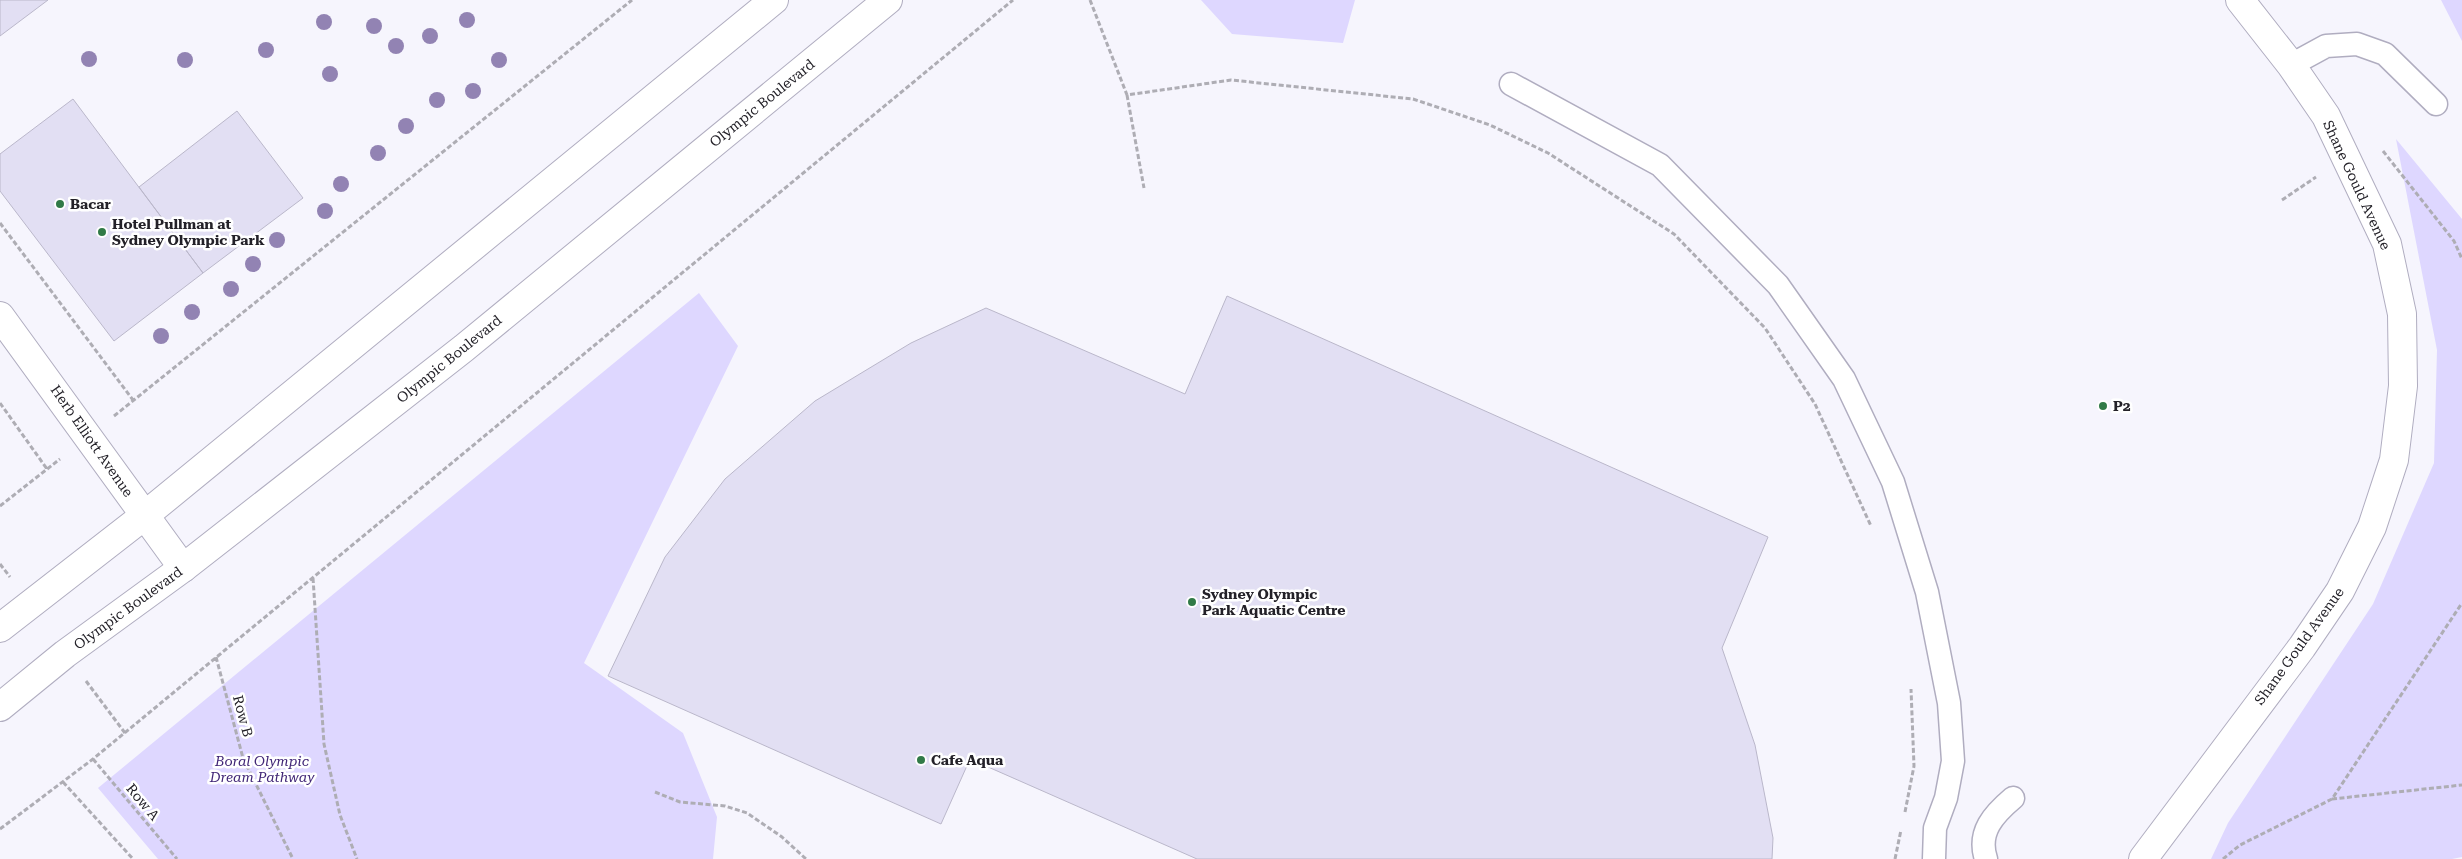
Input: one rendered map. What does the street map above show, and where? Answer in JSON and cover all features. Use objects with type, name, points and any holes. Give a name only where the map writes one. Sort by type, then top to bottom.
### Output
[{"type":"street","points":[[0,628],[144,516],[774,0]]},
{"type":"street","name":"Olympic Boulevard","points":[[0,707],[65,654],[183,568],[464,348],[888,0]]},
{"type":"street","name":"Shane Gould Avenue","points":[[2143,859],[2302,647],[2340,591],[2372,527],[2394,460],[2403,386],[2402,314],[2386,244],[2326,116],[2291,65],[2240,0]]},
{"type":"street","name":"Herb Elliott Avenue","points":[[0,316],[89,436],[144,516],[183,568]]},
{"type":"lane","points":[[2291,65],[2326,46],[2357,44],[2385,54],[2436,104]]},
{"type":"lane","points":[[1511,84],[1660,165],[1778,285],[1844,379],[1893,482],[1927,592],[1949,703],[1953,761],[1946,798],[1935,828],[1934,859]]},
{"type":"lane","points":[[1986,859],[1983,851],[1986,826],[1999,809],[2013,798]]},
{"type":"path","points":[[116,415],[632,0]]},
{"type":"path","points":[[0,829],[125,733],[1013,0]]},
{"type":"path","points":[[1090,0],[1127,95],[1144,188]]},
{"type":"path","points":[[1127,95],[1231,80],[1413,99],[1490,124],[1548,153],[1674,234],[1765,328],[1815,404],[1873,532]]},
{"type":"path","points":[[2282,200],[2345,157]]},
{"type":"path","points":[[0,223],[133,400]]},
{"type":"path","points":[[0,404],[47,469]]},
{"type":"path","points":[[0,506],[59,459]]},
{"type":"path","points":[[0,564],[11,578]]},
{"type":"path","points":[[313,578],[324,744],[340,815],[357,859]]},
{"type":"path","points":[[2332,799],[2462,602]]},
{"type":"path","name":"Row B","points":[[216,657],[243,758],[293,859]]},
{"type":"path","points":[[84,679],[125,733]]},
{"type":"path","points":[[1904,818],[1914,766],[1911,680]]},
{"type":"path","name":"Row A","points":[[93,759],[177,859]]},
{"type":"path","points":[[63,782],[133,859]]},
{"type":"path","points":[[2223,859],[2240,845],[2332,799],[2462,785]]},
{"type":"path","points":[[655,792],[680,802],[725,806],[747,813],[782,837],[806,859]]},
{"type":"path","points":[[1895,859],[1902,827]]},
{"type":"green space","points":[[1201,0],[1355,0],[1343,43],[1232,34]]},
{"type":"green space","points":[[2441,0],[2462,0],[2462,41]]},
{"type":"green space","points":[[2396,139],[2462,219],[2462,857],[2452,859],[2211,859],[2228,823],[2373,604],[2434,463],[2437,350]]},
{"type":"green space","name":"Boral Olympic Dream Pathway","points":[[699,293],[738,346],[584,663],[683,733],[717,817],[713,859],[158,859],[98,788]]},
{"type":"building","points":[[0,0],[48,0],[0,36]]},
{"type":"building","name":"Hotel Pullman at Sydney Olympic Park","points":[[73,99],[203,273],[114,341],[0,191],[0,154]]},
{"type":"building","points":[[237,111],[303,198],[203,273],[139,187]]},
{"type":"building","name":"Sydney Olympic Park Aquatic Centre","points":[[1227,296],[1768,537],[1722,648],[1755,745],[1773,838],[1772,859],[1197,859],[970,759],[941,824],[608,676],[665,557],[725,479],[815,401],[911,343],[986,308],[1185,394]]},
{"type":"place","name":"Bacar","points":[[60,204]]},
{"type":"place","name":"Hotel Pullman at Sydney Olympic Park","points":[[102,232]]},
{"type":"place","name":"P2","points":[[2103,406]]},
{"type":"place","name":"Sydney Olympic Park Aquatic Centre","points":[[1192,602]]},
{"type":"place","name":"Cafe Aqua","points":[[921,760]]}]
